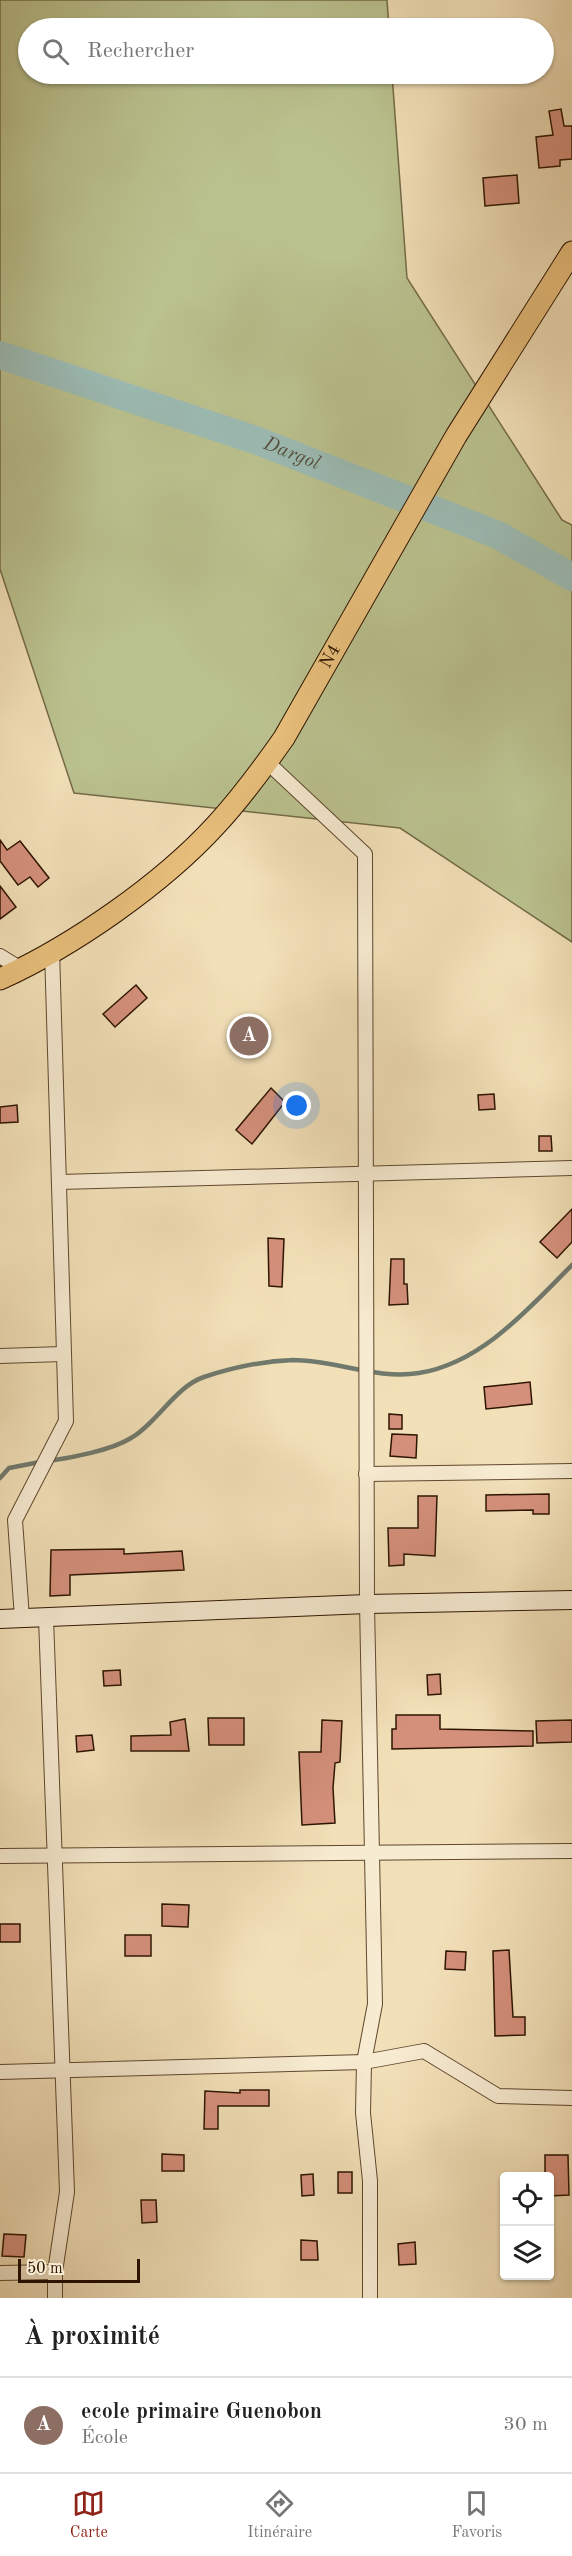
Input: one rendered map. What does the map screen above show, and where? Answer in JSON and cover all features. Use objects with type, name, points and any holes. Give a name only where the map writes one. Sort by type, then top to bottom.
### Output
[{"type":"main road","name":"N4","points":[[0,979],[52,951],[105,918],[176,864],[216,825],[267,762],[284,738],[380,573],[456,436],[572,252]]},
{"type":"main road","points":[[0,1618],[367,1604],[572,1600]]},
{"type":"street","points":[[267,762],[365,854],[367,1604],[375,2004],[364,2062],[363,2113],[370,2181],[370,2298]]},
{"type":"street","points":[[22,1618],[15,1520],[66,1422],[52,951]]},
{"type":"street","points":[[0,956],[21,969]]},
{"type":"street","points":[[58,1182],[572,1168]]},
{"type":"street","points":[[0,1356],[63,1354]]},
{"type":"street","points":[[366,1474],[572,1471]]},
{"type":"street","points":[[46,1618],[67,2192],[55,2272],[55,2298]]},
{"type":"street","points":[[0,1856],[572,1851]]},
{"type":"street","points":[[0,2072],[364,2062],[424,2051],[498,2096],[572,2098]]},
{"type":"street","points":[[0,2273],[55,2272]]},
{"type":"green space","points":[[0,0],[387,0],[388,18],[18,18],[18,84],[393,84],[407,278],[562,520],[572,525],[572,942],[400,828],[74,793],[0,569]]},
{"type":"building","points":[[561,109],[564,126],[572,126],[572,159],[560,160],[560,166],[539,168],[536,137],[553,135],[549,111]]},
{"type":"building","points":[[517,175],[519,203],[485,206],[483,178]]},
{"type":"building","points":[[0,840],[7,850],[20,841],[49,878],[38,887],[30,877],[18,885],[0,861]]},
{"type":"building","points":[[0,886],[16,907],[0,919]]},
{"type":"building","points":[[136,985],[147,998],[115,1027],[103,1014]]},
{"type":"building","points":[[271,1088],[285,1102],[252,1144],[236,1130]]},
{"type":"building","points":[[494,1094],[495,1109],[479,1110],[478,1095]]},
{"type":"building","points":[[17,1105],[18,1122],[0,1123],[0,1107]]},
{"type":"building","points":[[539,1136],[551,1136],[552,1151],[539,1151]]},
{"type":"building","points":[[572,1209],[572,1242],[557,1258],[540,1242]]},
{"type":"building","points":[[268,1238],[284,1239],[282,1287],[269,1286]]},
{"type":"building","points":[[391,1259],[404,1259],[404,1284],[407,1284],[408,1304],[389,1305]]},
{"type":"building","points":[[530,1382],[532,1404],[486,1409],[484,1387]]},
{"type":"building","points":[[389,1414],[402,1415],[402,1429],[389,1429]]},
{"type":"building","points":[[392,1434],[417,1435],[416,1458],[390,1456]]},
{"type":"building","points":[[549,1494],[549,1514],[533,1514],[533,1510],[486,1511],[486,1495]]},
{"type":"building","points":[[418,1496],[437,1496],[435,1556],[404,1554],[404,1565],[389,1566],[388,1528],[418,1528]]},
{"type":"building","points":[[124,1549],[124,1554],[182,1551],[184,1570],[70,1575],[70,1595],[50,1596],[51,1550]]},
{"type":"building","points":[[120,1670],[121,1685],[104,1686],[103,1671]]},
{"type":"building","points":[[440,1674],[441,1694],[428,1695],[427,1675]]},
{"type":"building","points":[[396,1715],[440,1715],[440,1729],[533,1731],[533,1746],[392,1749],[392,1729],[396,1729]]},
{"type":"building","points":[[208,1718],[244,1718],[244,1745],[209,1745]]},
{"type":"building","points":[[185,1719],[189,1751],[131,1751],[131,1736],[171,1735],[170,1722]]},
{"type":"building","points":[[322,1720],[342,1721],[340,1762],[335,1763],[333,1788],[335,1823],[302,1825],[299,1752],[321,1752]]},
{"type":"building","points":[[572,1720],[572,1742],[537,1743],[536,1721]]},
{"type":"building","points":[[92,1735],[94,1750],[77,1752],[76,1736]]},
{"type":"building","points":[[162,1904],[189,1905],[188,1927],[162,1926]]},
{"type":"building","points":[[0,1924],[20,1924],[20,1942],[0,1942]]},
{"type":"building","points":[[125,1935],[151,1935],[151,1956],[125,1956]]},
{"type":"building","points":[[509,1950],[513,2017],[525,2017],[525,2035],[495,2036],[493,1951]]},
{"type":"building","points":[[446,1951],[466,1952],[465,1970],[445,1969]]},
{"type":"building","points":[[240,2090],[269,2090],[269,2106],[218,2106],[218,2129],[204,2129],[205,2091],[240,2093]]},
{"type":"building","points":[[162,2154],[184,2155],[184,2171],[162,2171]]},
{"type":"building","points":[[545,2155],[568,2155],[569,2195],[554,2196],[554,2172],[545,2172]]},
{"type":"building","points":[[338,2172],[352,2172],[352,2193],[338,2193]]},
{"type":"building","points":[[313,2174],[314,2195],[302,2196],[301,2175]]},
{"type":"building","points":[[141,2200],[156,2200],[157,2222],[142,2223]]},
{"type":"building","points":[[4,2234],[26,2235],[24,2257],[2,2256]]},
{"type":"building","points":[[301,2240],[317,2241],[318,2260],[301,2260]]},
{"type":"building","points":[[415,2242],[416,2264],[399,2265],[398,2244]]},
{"type":"waterway","name":"Dargol","points":[[0,355],[258,441],[498,535],[572,577]]},
{"type":"waterway","points":[[48,1461],[91,1453],[123,1442],[140,1432],[184,1388],[204,1377],[236,1368],[293,1360],[388,1374],[419,1373],[442,1367],[484,1346],[539,1299],[572,1265]]},
{"type":"waterway","points":[[0,1478],[9,1468],[40,1462]]},
{"type":"place","name":"ecole primaire Guenobon","points":[[249,1036]]}]
